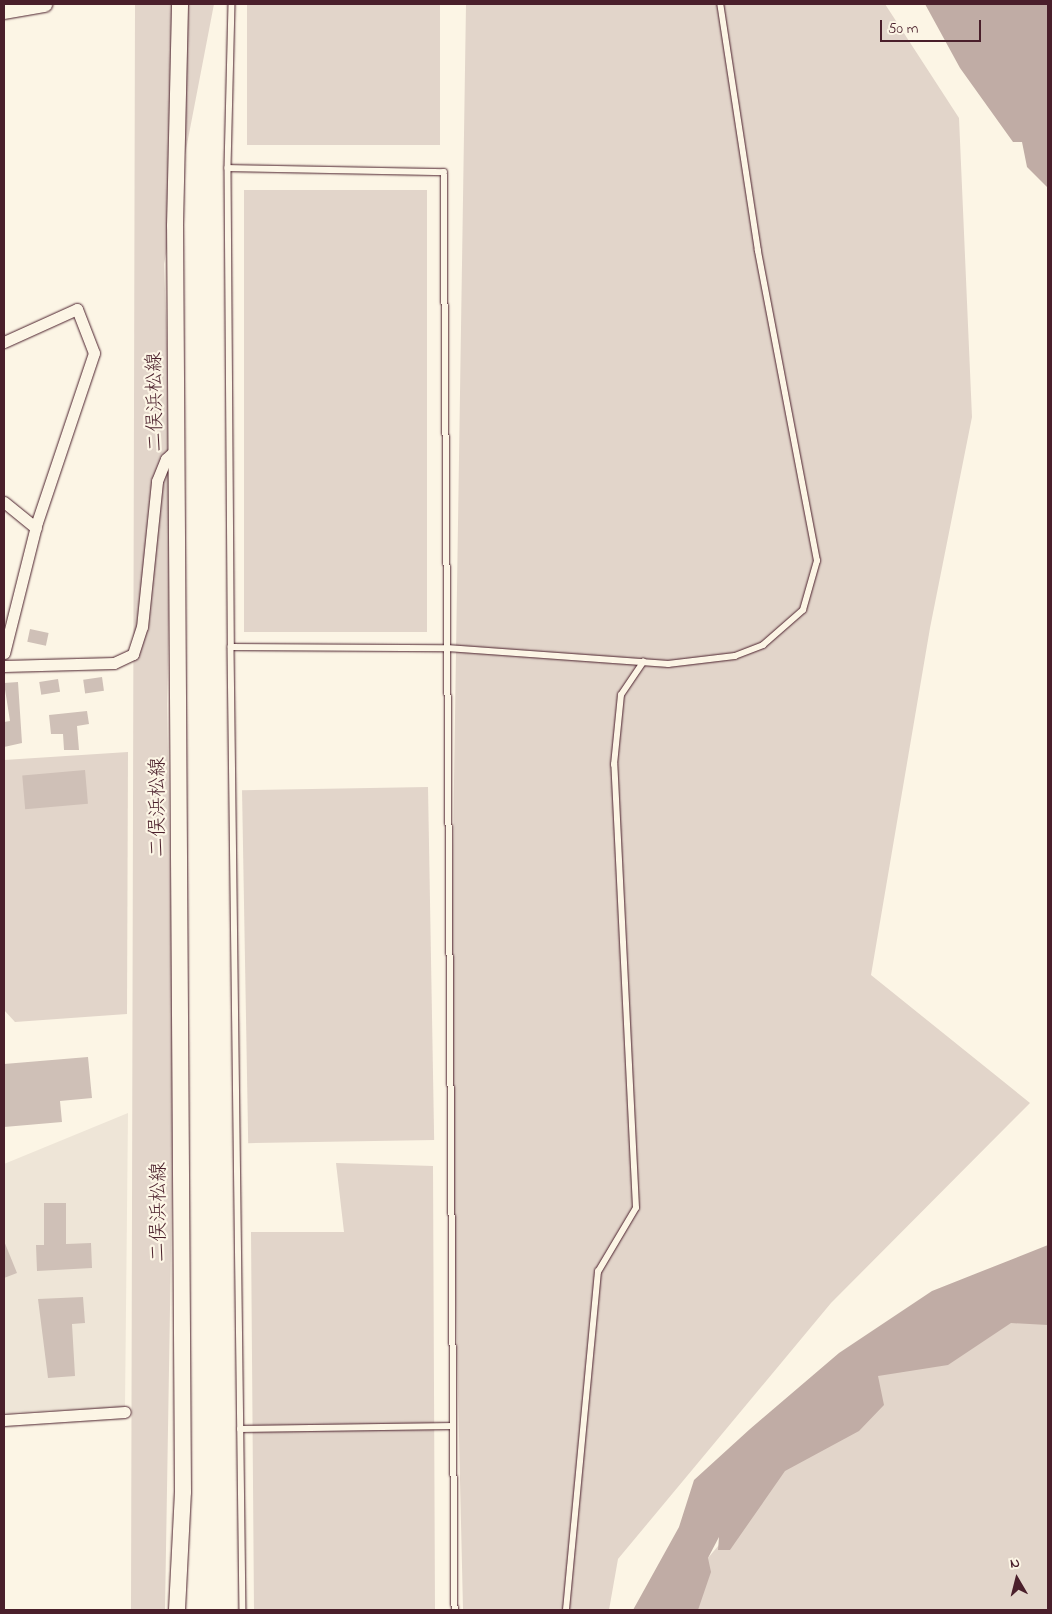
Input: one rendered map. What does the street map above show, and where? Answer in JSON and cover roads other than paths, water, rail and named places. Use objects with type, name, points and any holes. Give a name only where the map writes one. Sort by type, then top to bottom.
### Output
[{"type":"main road","points":[[4,10],[44,4]]},
{"type":"main road","name":"二俣浜松線","points":[[179,1610],[178,448],[175,226],[180,4]]},
{"type":"street","points":[[4,342],[77,310],[94,353],[36,528],[4,653]]},
{"type":"street","points":[[4,666],[114,663],[134,654],[142,627],[156,481],[166,459],[178,448]]},
{"type":"street","points":[[4,502],[36,528]]},
{"type":"street","points":[[4,1420],[125,1412]]},
{"type":"lane","points":[[232,4],[228,168],[231,647],[243,1610]]},
{"type":"lane","points":[[231,647],[447,648],[643,662],[702,661],[735,656],[763,645],[804,610],[815,578],[817,561],[758,251],[720,4]]},
{"type":"lane","points":[[228,168],[444,172],[455,1610]]},
{"type":"lane","points":[[566,1610],[598,1272],[636,1208],[614,765],[621,694],[643,662]]},
{"type":"lane","points":[[240,1429],[453,1426]]}]
